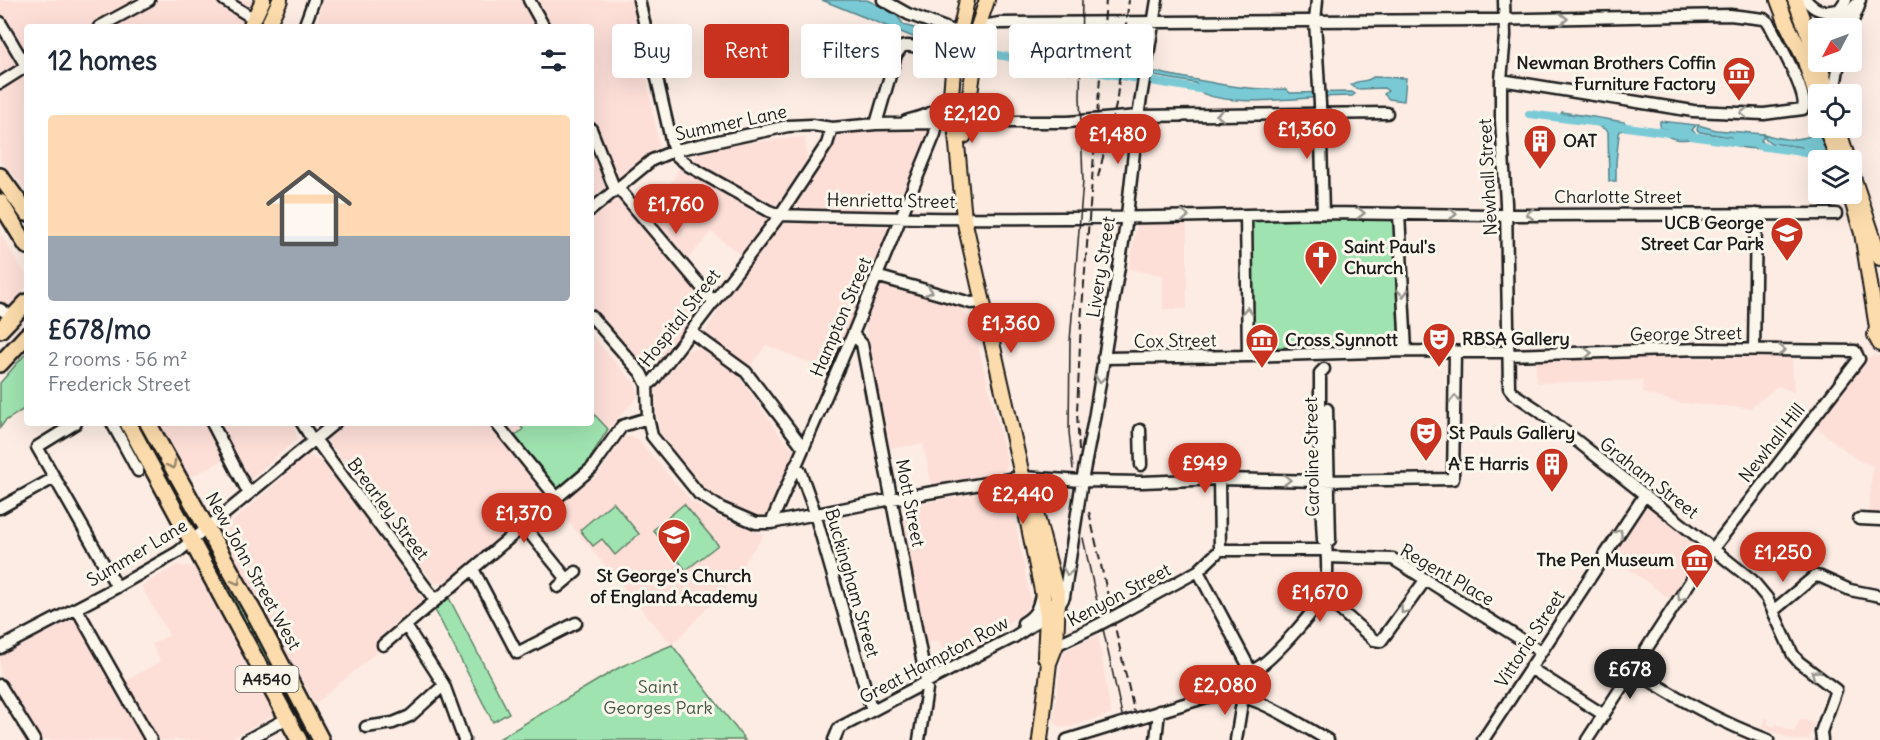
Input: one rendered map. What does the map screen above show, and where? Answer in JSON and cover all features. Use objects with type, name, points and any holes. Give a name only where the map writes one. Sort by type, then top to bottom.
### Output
[{"type":"highway","points":[[0,176],[24,209]]},
{"type":"highway","points":[[0,202],[24,241]]},
{"type":"highway","points":[[0,330],[6,313],[24,304]]},
{"type":"highway","points":[[0,364],[24,338]]},
{"type":"highway","name":"A4540","points":[[130,426],[299,740]]},
{"type":"highway","name":"New John Street West","points":[[150,426],[262,627],[321,740]]},
{"type":"main road","points":[[252,23],[263,0]]},
{"type":"main road","points":[[268,24],[280,0]]},
{"type":"main road","points":[[979,24],[987,0]]},
{"type":"main road","points":[[1778,0],[1787,24],[1808,51]]},
{"type":"main road","points":[[1795,0],[1808,30]]},
{"type":"main road","points":[[961,24],[967,1]]},
{"type":"main road","points":[[953,78],[951,95],[957,109],[956,134],[964,219],[1022,477],[1027,497],[1037,517],[1053,604],[1046,657],[1049,663]]},
{"type":"main road","points":[[957,109],[961,102],[965,78]]},
{"type":"main road","points":[[960,181],[972,78]]},
{"type":"main road","points":[[1853,204],[1869,267],[1878,326],[1875,335],[1880,344]]},
{"type":"main road","points":[[1861,204],[1880,258]]},
{"type":"main road","points":[[1875,244],[1880,292]]},
{"type":"main road","points":[[1027,497],[1027,518],[1042,592],[1052,612],[1056,645],[1049,663],[1040,740]]},
{"type":"street","points":[[105,24],[149,0]]},
{"type":"street","points":[[224,0],[252,23]]},
{"type":"street","points":[[305,24],[314,0]]},
{"type":"street","points":[[530,0],[542,24]]},
{"type":"street","points":[[639,0],[675,150]]},
{"type":"street","points":[[884,0],[923,24]]},
{"type":"street","name":"Livery Street","points":[[1052,612],[1064,597],[1127,218],[1138,116],[1156,0]]},
{"type":"street","points":[[1317,0],[1315,21],[1323,213]]},
{"type":"street","name":"Newhall Street","points":[[1504,0],[1501,80],[1508,353]]},
{"type":"street","points":[[1806,0],[1815,10],[1824,12],[1838,10]]},
{"type":"street","points":[[1833,18],[1846,0]]},
{"type":"street","points":[[1844,18],[1861,0]]},
{"type":"street","points":[[1854,18],[1861,0]]},
{"type":"street","points":[[994,24],[1505,20],[1730,15],[1764,19],[1769,23],[1802,93],[1804,105],[1803,109],[1764,114],[1693,111],[1501,80]]},
{"type":"street","points":[[0,22],[24,62]]},
{"type":"street","points":[[1787,24],[1808,37]]},
{"type":"street","points":[[876,124],[896,55],[902,47],[913,45]]},
{"type":"street","points":[[0,82],[24,69]]},
{"type":"street","name":"Summer Lane","points":[[897,124],[939,110],[951,95]]},
{"type":"street","points":[[937,123],[948,120],[957,109]]},
{"type":"street","points":[[965,122],[1068,122],[1138,116],[1320,110],[1375,116],[1387,113]]},
{"type":"street","name":"Summer Lane","points":[[594,207],[652,160],[675,150],[788,126],[812,125],[832,128],[876,124],[937,123]]},
{"type":"street","name":"Hampton Street","points":[[771,523],[853,334],[935,134],[937,123]]},
{"type":"street","name":"Hospital Street","points":[[648,418],[647,385],[653,381],[780,215],[827,144],[832,128]]},
{"type":"street","points":[[594,136],[616,189],[714,302]]},
{"type":"street","name":"Henrietta Street","points":[[675,150],[677,156],[689,166],[768,211],[780,215],[900,219],[1246,215]]},
{"type":"street","name":"Charlotte Street","points":[[1246,215],[1323,213],[1836,214]]},
{"type":"street","points":[[1400,213],[1406,351]]},
{"type":"street","points":[[1754,350],[1756,214]]},
{"type":"street","points":[[1246,215],[1248,356]]},
{"type":"street","points":[[876,276],[971,303],[982,302]]},
{"type":"street","points":[[594,319],[641,373],[647,385]]},
{"type":"street","points":[[691,332],[746,372],[803,447]]},
{"type":"street","name":"Mott Street","points":[[853,334],[862,344],[926,682],[919,740]]},
{"type":"street","name":"George Street","points":[[1406,351],[1508,353],[1701,349],[1855,351],[1859,359]]},
{"type":"street","name":"Cox Street","points":[[1103,358],[1406,351]]},
{"type":"street","name":"Caroline Street","points":[[1223,695],[1231,683],[1251,672],[1274,653],[1309,615],[1323,595],[1326,550],[1323,540],[1324,481],[1320,373],[1324,369],[1324,352]]},
{"type":"street","points":[[383,645],[592,468],[622,426],[648,418],[652,436],[699,494],[722,508],[756,523],[771,523],[1022,477],[1082,481],[1453,479],[1455,352]]},
{"type":"street","name":"Graham Street","points":[[1508,353],[1509,388],[1514,394],[1538,410],[1752,580],[1767,597],[1793,655],[1836,690],[1821,732],[1822,740]]},
{"type":"street","name":"Newhall Hill","points":[[1587,740],[1713,549],[1859,359]]},
{"type":"street","points":[[71,426],[37,447],[117,587]]},
{"type":"street","points":[[114,426],[138,471]]},
{"type":"street","points":[[214,426],[249,494]]},
{"type":"street","name":"Brearley Street","points":[[304,426],[435,600]]},
{"type":"street","name":"Summer Lane","points":[[0,648],[117,587],[178,552],[331,426]]},
{"type":"street","points":[[498,426],[556,497]]},
{"type":"street","points":[[1140,430],[1141,465]]},
{"type":"street","name":"Buckingham Street","points":[[795,466],[800,471],[815,514],[872,711]]},
{"type":"street","points":[[0,508],[54,478]]},
{"type":"street","points":[[1219,479],[1220,550]]},
{"type":"street","name":"Vittoria Street","points":[[1483,740],[1644,496]]},
{"type":"street","points":[[1859,519],[1880,520]]},
{"type":"street","points":[[523,525],[571,575],[558,587]]},
{"type":"street","name":"Regent Place","points":[[1220,550],[1326,550],[1393,559],[1541,652]]},
{"type":"street","name":"Kenyon Street","points":[[1056,645],[1198,572],[1220,550]]},
{"type":"street","points":[[473,569],[517,654],[576,623]]},
{"type":"street","name":"Kenyon Street","points":[[1198,572],[1251,672]]},
{"type":"street","points":[[1773,611],[1815,576],[1850,590],[1880,596]]},
{"type":"street","points":[[1323,595],[1374,640],[1381,641],[1426,579]]},
{"type":"street","points":[[974,657],[993,641],[1032,617],[1038,610],[1042,592]]},
{"type":"street","points":[[76,609],[151,740]]},
{"type":"street","name":"Great Hampton Row","points":[[835,736],[872,711],[1014,638],[1052,612]]},
{"type":"street","points":[[406,626],[444,686],[464,740]]},
{"type":"street","points":[[1530,668],[1604,715]]},
{"type":"street","points":[[1633,670],[1683,702],[1750,737],[1768,740]]},
{"type":"street","points":[[0,685],[34,740]]},
{"type":"street","points":[[366,727],[393,723],[410,716],[444,686]]},
{"type":"street","points":[[1067,740],[1207,697],[1223,695],[1242,696],[1272,709],[1327,740]]},
{"type":"street","points":[[1236,740],[1242,696]]},
{"type":"street","points":[[1156,740],[1159,711]]},
{"type":"street","points":[[247,740],[288,718]]},
{"type":"shaded area","points":[[0,0],[254,0],[242,24],[24,24],[24,189],[0,161]]},
{"type":"shaded area","points":[[322,0],[634,0],[637,24],[612,24],[612,78],[646,78],[659,146],[594,197],[594,24],[318,24]]},
{"type":"shaded area","points":[[933,129],[896,214],[800,210],[797,202],[840,134]]},
{"type":"shaded area","points":[[805,137],[807,163],[779,204],[773,206],[694,159],[697,154],[743,143]]},
{"type":"shaded area","points":[[680,167],[765,216],[767,223],[741,255],[711,232],[688,259],[652,216]]},
{"type":"shaded area","points":[[620,197],[706,302],[657,368],[646,368],[594,309],[594,218]]},
{"type":"shaded area","points":[[782,221],[889,227],[857,313],[831,371],[766,345],[750,366],[707,336],[706,330],[725,300]]},
{"type":"shaded area","points":[[1187,222],[1187,309],[1163,309],[1163,275],[1129,269],[1137,223]]},
{"type":"shaded area","points":[[0,232],[24,272],[24,290],[10,306],[0,301]]},
{"type":"shaded area","points":[[888,283],[959,307],[972,321],[1008,465],[1002,474],[932,486],[923,444],[891,448],[864,321],[878,288]]},
{"type":"shaded area","points":[[594,338],[636,385],[639,395],[608,429],[594,414]]},
{"type":"shaded area","points":[[701,348],[737,373],[795,453],[765,519],[711,496],[659,432],[655,390],[688,350]]},
{"type":"shaded area","points":[[1875,355],[1880,357],[1880,516],[1868,515],[1873,466],[1858,460],[1814,426],[1866,359]]},
{"type":"shaded area","points":[[1535,357],[1792,358],[1794,392],[1778,386],[1750,408],[1680,403],[1643,393],[1642,380],[1537,383]]},
{"type":"shaded area","points":[[160,426],[206,426],[223,460],[187,479]]},
{"type":"shaded area","points":[[222,426],[294,426],[297,439],[250,480]]},
{"type":"shaded area","points":[[343,426],[525,426],[505,443],[549,498],[445,584],[434,583],[327,440]]},
{"type":"shaded area","name":"St George's Church of England Academy","points":[[624,436],[637,438],[691,501],[711,513],[764,535],[722,593],[672,645],[555,506],[599,474]]},
{"type":"shaded area","points":[[308,455],[323,461],[425,601],[378,643],[382,648],[315,704],[222,536],[227,526]]},
{"type":"shaded area","points":[[1008,487],[1031,602],[1026,610],[980,647],[949,661],[938,640],[926,643],[901,512],[904,507]]},
{"type":"shaded area","points":[[1646,505],[1699,545],[1701,550],[1670,599],[1610,555]]},
{"type":"shaded area","points":[[177,565],[194,567],[279,712],[229,740],[42,740],[0,673],[0,656],[75,617],[130,719],[144,713],[126,681],[160,661],[152,644],[169,635],[141,586]]},
{"type":"shaded area","points":[[1098,635],[1111,714],[1070,727],[1059,727],[1053,719],[1063,652]]},
{"type":"shaded area","points":[[1766,718],[1769,719],[1767,724],[1775,727],[1776,724],[1794,732],[1801,718],[1815,724],[1808,740],[1793,740],[1761,727]]},
{"type":"green space","points":[[1393,218],[1399,344],[1254,348],[1251,221]]},
{"type":"green space","points":[[24,355],[24,409],[5,421],[0,428],[0,383]]},
{"type":"green space","points":[[594,414],[608,429],[587,463],[558,488],[515,436],[523,429],[520,426],[594,426]]},
{"type":"green space","points":[[613,502],[639,534],[615,555],[602,539],[593,546],[580,530]]},
{"type":"green space","points":[[684,504],[718,545],[686,570],[653,530]]},
{"type":"green space","points":[[216,556],[316,740],[305,740],[208,561]]},
{"type":"green space","points":[[449,598],[509,713],[493,722],[435,610]]},
{"type":"green space","name":"Saint Georges Park","points":[[672,645],[745,740],[497,740],[620,667]]},
{"type":"water","points":[[822,0],[867,0],[895,13],[904,25],[913,28],[913,37],[901,32],[901,24],[881,24]]},
{"type":"water","points":[[1155,72],[1236,87],[1286,89],[1290,93],[1352,92],[1355,94],[1352,96],[1245,101],[1224,99],[1205,95],[1191,87],[1198,86],[1195,83],[1154,76]]},
{"type":"water","points":[[1373,77],[1406,78],[1404,101],[1389,99],[1384,94],[1388,91],[1384,88],[1357,89],[1351,85]]},
{"type":"water","points":[[1562,112],[1624,122],[1631,128],[1620,131],[1619,134],[1616,181],[1609,181],[1608,132],[1591,122],[1593,119],[1561,114]]},
{"type":"water","points":[[1660,121],[1696,125],[1692,130],[1700,138],[1684,140],[1670,137],[1660,132],[1666,129],[1660,128]]},
{"type":"water","points":[[1698,125],[1716,130],[1763,134],[1761,140],[1768,148],[1743,148],[1729,142],[1733,139],[1730,137],[1700,132],[1697,130]]},
{"type":"water","points":[[1764,134],[1782,139],[1808,136],[1821,138],[1826,150],[1808,150],[1808,156],[1798,152],[1804,150],[1801,147],[1771,143]]},
{"type":"waterway","points":[[997,55],[1009,57]]},
{"type":"waterway","points":[[1133,78],[1199,89]]},
{"type":"waterway","points":[[1529,114],[1601,123]]},
{"type":"waterway","points":[[1620,126],[1669,133]]},
{"type":"waterway","points":[[1691,136],[1740,143]]},
{"type":"waterway","points":[[1759,146],[1808,153]]},
{"type":"tram line","points":[[1073,469],[1069,432],[1070,341],[1083,181],[1080,97],[1082,0]]},
{"type":"tram line","points":[[1083,538],[1122,715]]},
{"type":"railway","points":[[1079,451],[1077,412],[1081,322],[1106,0]]},
{"type":"railway","points":[[1098,177],[1116,105],[1129,0]]},
{"type":"railway","points":[[1089,512],[1134,711]]},
{"type":"place","name":"Newman Brothers Coffin Furniture Factory","points":[[1739,102]]},
{"type":"place","name":"OAT","points":[[1540,170]]},
{"type":"place","name":"UCB George Street Car Park","points":[[1787,262]]},
{"type":"place","name":"Saint Paul's Church","points":[[1321,286]]},
{"type":"place","name":"RBSA Gallery","points":[[1439,368]]},
{"type":"place","name":"Cross Synnott","points":[[1262,369]]},
{"type":"place","name":"St Pauls Gallery","points":[[1426,462]]},
{"type":"place","name":"A E Harris","points":[[1552,493]]},
{"type":"place","name":"St George's Church of England Academy","points":[[674,564]]},
{"type":"place","name":"The Pen Museum","points":[[1697,589]]}]
